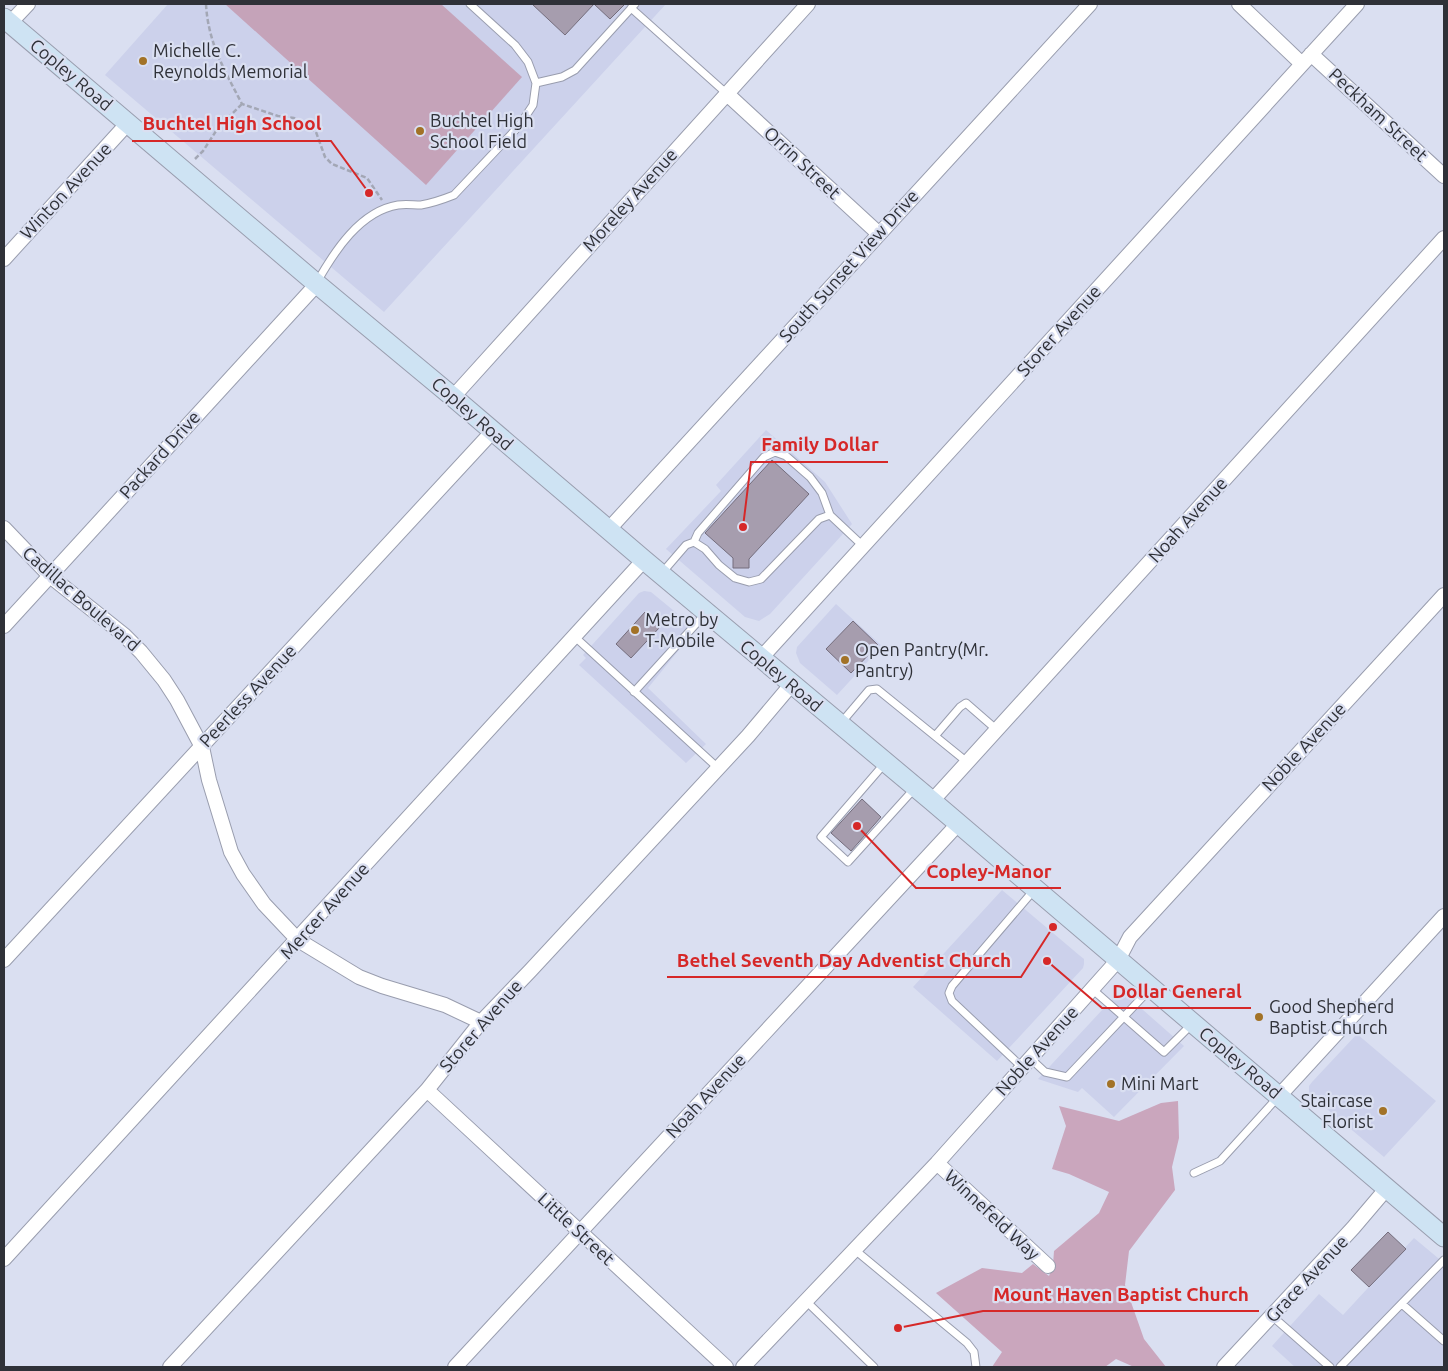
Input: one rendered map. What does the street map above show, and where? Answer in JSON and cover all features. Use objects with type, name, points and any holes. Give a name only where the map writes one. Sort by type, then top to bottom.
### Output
[{"type":"main road","name":"Copley Road","points":[[7,21],[316,284],[453,396],[660,574],[886,763],[1444,1237]]},
{"type":"street","points":[[7,21],[28,4]]},
{"type":"street","name":"Moreley Avenue","points":[[453,396],[808,4]]},
{"type":"street","name":"South Sunset View Drive","points":[[609,529],[878,233],[1090,4]]},
{"type":"street","name":"Peckham Street","points":[[1239,4],[1307,59],[1444,176]]},
{"type":"street","name":"Storer Avenue","points":[[761,658],[1357,4]]},
{"type":"street","name":"Orrin Street","points":[[726,93],[878,233]]},
{"type":"street","name":"Winton Avenue","points":[[4,259],[128,123]]},
{"type":"street","name":"Noah Avenue","points":[[932,802],[1444,238]]},
{"type":"street","name":"Packard Drive","points":[[4,626],[316,284]]},
{"type":"street","name":"Peerless Avenue","points":[[4,960],[492,431]]},
{"type":"street","name":"Cadillac Boulevard","points":[[4,528],[50,576],[124,635],[164,680],[202,747],[209,780],[231,852],[243,874],[264,904],[298,940],[359,977],[445,1005],[480,1022]]},
{"type":"street","name":"Mercer Avenue","points":[[4,1260],[644,560]]},
{"type":"street","name":"Noble Avenue","points":[[743,1367],[937,1163],[1118,960],[1130,937],[1444,595]]},
{"type":"street","name":"Storer Avenue","points":[[170,1367],[427,1090],[480,1022],[530,971],[748,736],[791,685]]},
{"type":"street","name":"Noah Avenue","points":[[455,1367],[958,824]]},
{"type":"street","points":[[1279,1096],[1444,916]]},
{"type":"street","name":"Little Street","points":[[427,1090],[726,1367]]},
{"type":"street","name":"Winnefeld Way","points":[[937,1163],[1048,1266]]},
{"type":"street","name":"Grace Avenue","points":[[1224,1367],[1353,1228],[1387,1188]]},
{"type":"lane","points":[[316,284],[331,258],[361,223],[380,211],[397,205],[422,204],[442,200],[454,195],[519,126],[533,106],[536,84],[528,62],[515,45],[470,4]]},
{"type":"lane","points":[[536,84],[562,77],[575,70],[633,6],[726,93]]},
{"type":"lane","points":[[660,574],[686,545],[694,542],[698,533],[764,457],[775,452],[786,456],[810,477],[822,493],[830,515],[863,546]]},
{"type":"lane","points":[[694,542],[705,549],[719,565],[735,578],[749,582],[761,579],[819,519],[830,515]]},
{"type":"lane","points":[[634,692],[706,612]]},
{"type":"lane","points":[[574,637],[718,768]]},
{"type":"lane","points":[[839,724],[869,690],[877,689],[967,762]]},
{"type":"lane","points":[[935,736],[960,707],[966,703],[997,730]]},
{"type":"lane","points":[[886,763],[821,837],[848,862],[915,788]]},
{"type":"lane","points":[[1035,890],[952,986],[949,993],[952,1001],[1026,1063],[1045,1072],[1068,1077],[1151,988]]},
{"type":"lane","points":[[1092,989],[1164,1052],[1192,1023]]},
{"type":"lane","points":[[1194,1173],[1220,1160],[1279,1096]]},
{"type":"lane","points":[[855,1250],[967,1343],[974,1352],[976,1367]]},
{"type":"lane","points":[[1340,1367],[1444,1260]]},
{"type":"lane","points":[[806,1301],[874,1367]]},
{"type":"lane","points":[[1402,1304],[1444,1341]]},
{"type":"lane","points":[[1272,1316],[1330,1367]]},
{"type":"path","points":[[206,4],[207,21],[215,52],[242,104],[278,116],[294,118],[316,132],[325,157],[332,164],[367,178],[380,194],[387,209]]},
{"type":"path","points":[[184,171],[203,151],[218,128],[242,104]]},
{"type":"shaded area","points":[[168,4],[666,4],[384,312],[105,75]]},
{"type":"shaded area","name":"Buchtel High School Field","points":[[225,4],[441,4],[522,77],[426,185]]},
{"type":"shaded area","points":[[766,430],[825,482],[852,524],[770,614],[759,621],[745,617],[666,549],[721,491],[716,485]]},
{"type":"shaded area","points":[[644,591],[651,592],[696,629],[648,688],[706,744],[686,763],[579,665],[586,658],[583,655],[639,593]]},
{"type":"shaded area","points":[[836,604],[882,646],[837,695],[800,663],[796,653],[797,647]]},
{"type":"shaded area","points":[[1002,890],[1084,959],[1084,964],[1083,968],[997,1061],[913,987]]},
{"type":"shaded area","points":[[1116,995],[1126,995],[1184,1046],[1114,1117],[1082,1088],[1078,1092],[1038,1079]]},
{"type":"shaded area","points":[[1357,1034],[1436,1101],[1384,1157],[1309,1094],[1309,1086],[1312,1082]]},
{"type":"shaded area","points":[[1178,1101],[1179,1138],[1172,1167],[1175,1190],[1129,1251],[1125,1285],[1144,1339],[1166,1367],[1134,1367],[1116,1359],[1105,1367],[992,1367],[1002,1352],[936,1293],[982,1268],[1022,1273],[1033,1264],[1049,1276],[1053,1265],[1054,1251],[1099,1213],[1109,1192],[1069,1174],[1052,1169],[1066,1126],[1059,1106],[1119,1121],[1161,1103]]},
{"type":"shaded area","points":[[1414,1238],[1444,1263],[1444,1367],[1295,1367],[1272,1346],[1319,1294],[1343,1315]]},
{"type":"building","points":[[532,4],[594,4],[565,35]]},
{"type":"building","points":[[594,4],[625,4],[610,19]]},
{"type":"building","points":[[772,460],[809,494],[749,559],[749,568],[733,568],[733,558],[705,533]]},
{"type":"building","points":[[645,612],[660,627],[631,658],[616,644]]},
{"type":"building","points":[[853,621],[878,645],[851,673],[826,649]]},
{"type":"building","points":[[862,799],[881,817],[851,851],[831,833]]},
{"type":"building","points":[[1388,1232],[1406,1249],[1369,1287],[1351,1270]]},
{"type":"place","name":"Michelle C. Reynolds Memorial","points":[[143,61]]},
{"type":"place","name":"Buchtel High School Field","points":[[420,131]]},
{"type":"place","name":"Buchtel High School","points":[[369,193]]},
{"type":"place","name":"Family Dollar","points":[[743,527]]},
{"type":"place","name":"Metro by T-Mobile","points":[[635,630]]},
{"type":"place","name":"Open Pantry(Mr. Pantry)","points":[[845,660]]},
{"type":"place","name":"Copley-Manor","points":[[857,826]]},
{"type":"place","name":"Bethel Seventh Day Adventist Church","points":[[1053,927]]},
{"type":"place","name":"Dollar General","points":[[1047,961]]},
{"type":"place","name":"Good Shepherd Baptist Church","points":[[1259,1017]]},
{"type":"place","name":"Mini Mart","points":[[1111,1084]]},
{"type":"place","name":"Staircase Florist","points":[[1383,1111]]},
{"type":"place","name":"Mount Haven Baptist Church","points":[[898,1328]]}]
